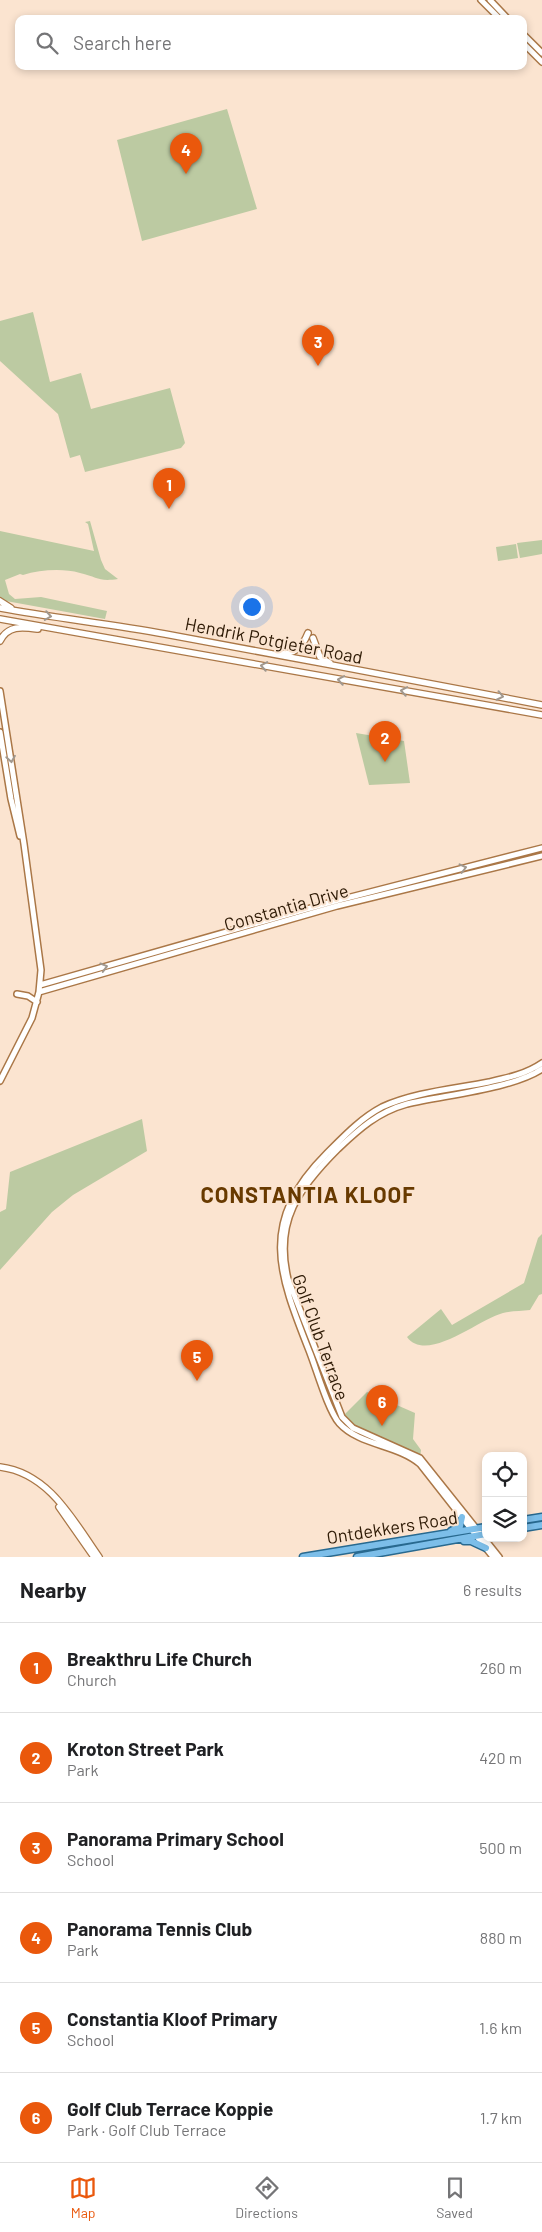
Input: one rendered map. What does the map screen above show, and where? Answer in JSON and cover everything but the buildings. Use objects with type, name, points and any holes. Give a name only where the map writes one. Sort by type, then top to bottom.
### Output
[{"type":"main road","points":[[0,601],[18,611]]},
{"type":"main road","name":"Hendrik Potgieter Road","points":[[0,608],[165,634],[363,672],[435,683],[542,705]]},
{"type":"main road","name":"Hendrik Potgieter Road","points":[[0,619],[542,715]]},
{"type":"main road","points":[[0,641],[7,631],[15,627],[90,635]]},
{"type":"main road","points":[[257,652],[280,654],[294,652],[302,645],[308,633]]},
{"type":"main road","points":[[313,638],[317,653],[323,660],[363,672]]},
{"type":"main road","points":[[0,1468],[17,1473],[42,1488],[58,1506],[94,1557]]},
{"type":"main road","points":[[0,1468],[22,1473],[48,1490],[99,1557]]},
{"type":"main road","points":[[438,1536],[459,1527],[462,1517]]},
{"type":"main road","points":[[527,1519],[542,1517]]},
{"type":"main road","points":[[527,1528],[542,1526]]},
{"type":"main road","name":"Ontdekkers Road","points":[[303,1557],[438,1536],[478,1532]]},
{"type":"main road","name":"Ontdekkers Road","points":[[357,1557],[443,1543],[478,1532]]},
{"type":"main road","points":[[443,1543],[471,1542],[486,1548]]},
{"type":"street","points":[[481,0],[496,15]]},
{"type":"street","points":[[490,0],[504,15]]},
{"type":"street","points":[[527,38],[542,53]]},
{"type":"street","points":[[527,47],[542,62]]},
{"type":"street","points":[[0,691],[40,957],[40,985],[37,1002],[26,1030],[0,1081]]},
{"type":"street","points":[[0,732],[16,820],[25,851]]},
{"type":"street","points":[[0,775],[6,769]]},
{"type":"street","name":"Constantia Drive","points":[[40,985],[335,901],[542,848]]},
{"type":"street","name":"Constantia Drive","points":[[39,992],[337,906],[542,856]]},
{"type":"street","points":[[17,994],[28,996],[37,1002]]},
{"type":"street","name":"Golf Club Terrace","points":[[493,1557],[478,1532],[462,1517],[415,1460],[356,1435],[337,1420],[281,1270],[281,1234],[288,1205],[302,1179],[348,1132],[371,1114],[399,1101],[524,1073],[542,1063]]},
{"type":"street","name":"Golf Club Terrace","points":[[499,1557],[420,1458],[353,1428],[342,1417],[288,1279],[285,1261],[286,1234],[293,1207],[306,1182],[352,1135],[371,1120],[406,1104],[504,1083],[530,1076],[542,1069]]},
{"type":"green space","points":[[227,109],[257,209],[142,241],[117,140]]},
{"type":"green space","points":[[33,312],[50,382],[81,373],[91,409],[170,388],[185,443],[181,448],[85,472],[80,455],[70,458],[58,414],[0,361],[0,321]]},
{"type":"green space","points":[[90,521],[105,569],[118,579],[102,579],[73,571],[59,570],[20,574],[5,580],[9,594],[15,599],[41,597],[107,611],[105,619],[6,601],[0,597],[0,531],[94,551],[88,524],[85,522]]},
{"type":"green space","points":[[542,540],[542,554],[520,558],[517,543]]},
{"type":"green space","points":[[516,544],[518,558],[498,561],[496,547]]},
{"type":"green space","points":[[356,733],[404,741],[410,783],[369,785]]},
{"type":"green space","points":[[142,1119],[147,1151],[73,1195],[52,1212],[0,1270],[0,1212],[6,1209],[10,1172]]},
{"type":"green space","points":[[542,1234],[542,1294],[539,1295],[530,1310],[503,1313],[440,1343],[416,1344],[407,1337],[441,1309],[452,1325],[524,1283],[538,1238]]},
{"type":"green space","points":[[367,1392],[415,1413],[413,1439],[421,1450],[420,1458],[364,1434],[342,1417]]},
{"type":"place","name":"Panorama Tennis Club","points":[[186,174]]},
{"type":"place","name":"Panorama Primary School","points":[[318,366]]},
{"type":"place","name":"Breakthru Life Church","points":[[169,509]]},
{"type":"place","name":"Kroton Street Park","points":[[385,762]]},
{"type":"place","name":"Constantia Kloof Primary","points":[[197,1381]]},
{"type":"place","name":"Golf Club Terrace Koppie","points":[[382,1426]]},
{"type":"district","name":"CONSTANTIA KLOOF","points":[[308,1194]]}]
